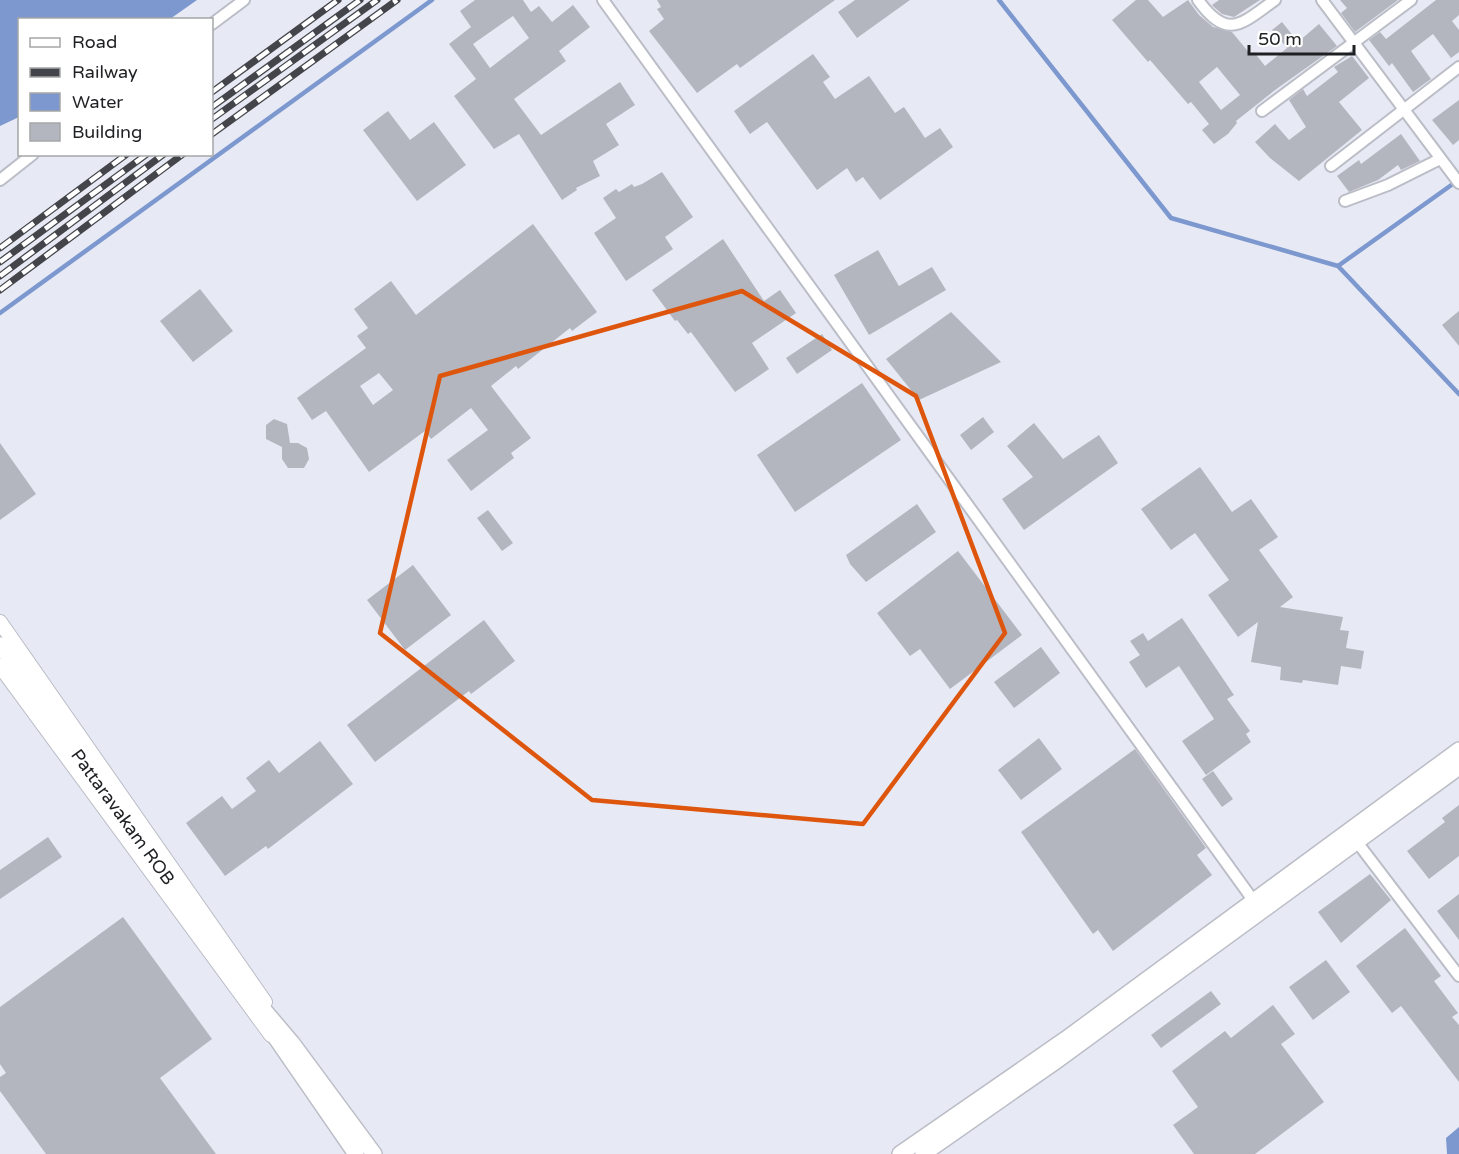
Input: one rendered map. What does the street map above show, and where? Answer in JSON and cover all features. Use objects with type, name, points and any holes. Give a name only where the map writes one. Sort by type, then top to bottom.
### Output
[{"type":"main road","name":"Pattaravakam ROB","points":[[0,645],[287,1046]]},
{"type":"main road","points":[[923,1154],[1257,906],[1459,750]]},
{"type":"main road","points":[[900,1154],[1257,906],[1357,842],[1459,767]]},
{"type":"main road","points":[[287,1046],[356,1154]]},
{"type":"main road","points":[[287,1046],[374,1154]]},
{"type":"street","points":[[213,23],[244,0]]},
{"type":"street","points":[[603,0],[1257,906]]},
{"type":"street","points":[[1198,0],[1218,23],[1231,26],[1275,0]]},
{"type":"street","points":[[1322,0],[1459,183]]},
{"type":"street","points":[[1262,111],[1411,0]]},
{"type":"street","points":[[1331,166],[1403,108],[1459,67]]},
{"type":"street","points":[[0,180],[30,156]]},
{"type":"street","points":[[1345,201],[1388,185],[1438,156]]},
{"type":"street","points":[[0,622],[287,1046]]},
{"type":"street","points":[[0,666],[287,1046]]},
{"type":"street","points":[[1357,842],[1459,976]]},
{"type":"highlighted area","points":[[742,291],[916,396],[1005,633],[863,824],[592,800],[380,633],[440,376]]},
{"type":"water","points":[[0,0],[197,0],[171,18],[18,18],[18,117],[0,126]]},
{"type":"water","points":[[1459,1127],[1459,1154],[1447,1154],[1446,1138]]},
{"type":"building","points":[[475,0],[523,0],[531,12],[539,6],[552,22],[573,5],[590,27],[559,51],[566,61],[514,99],[541,135],[620,82],[635,105],[606,124],[619,145],[593,161],[600,176],[576,188],[577,190],[562,200],[519,134],[494,149],[454,96],[476,79],[449,44],[471,27],[460,11]],"holes":[[[513,16],[529,38],[490,68],[473,44]]]},
{"type":"building","points":[[657,0],[835,0],[740,68],[737,64],[697,93],[649,31],[664,19],[657,9],[661,7]]},
{"type":"building","points":[[855,0],[910,0],[857,38],[838,12]]},
{"type":"building","points":[[1136,0],[1148,0],[1163,17],[1188,0],[1199,15],[1213,27],[1232,32],[1251,55],[1254,52],[1265,66],[1287,48],[1272,30],[1282,22],[1298,42],[1319,24],[1337,46],[1236,121],[1237,123],[1228,134],[1214,144],[1202,130],[1209,124],[1191,102],[1188,104],[1112,20]],"holes":[[[1217,67],[1240,95],[1221,110],[1199,82]]]},
{"type":"building","points":[[1219,0],[1260,0],[1234,17],[1222,14],[1212,5]]},
{"type":"building","points":[[1340,0],[1398,0],[1355,32],[1341,13],[1347,8]]},
{"type":"building","points":[[1436,0],[1459,0],[1459,15],[1452,21],[1459,30],[1459,52],[1451,58],[1433,34],[1411,51],[1431,79],[1413,92],[1392,63],[1389,66],[1369,40],[1380,32],[1386,39]]},
{"type":"building","points":[[813,54],[830,77],[823,82],[835,99],[869,76],[895,113],[904,107],[925,138],[940,128],[953,147],[880,200],[863,177],[856,182],[847,168],[817,190],[767,122],[750,134],[734,111]]},
{"type":"building","points":[[1352,56],[1369,78],[1339,102],[1362,130],[1299,181],[1270,158],[1255,142],[1275,124],[1289,140],[1306,127],[1289,100],[1303,89],[1307,96],[1338,72],[1334,67]]},
{"type":"building","points":[[1459,100],[1459,140],[1453,145],[1432,120]]},
{"type":"building","points":[[388,111],[410,140],[434,122],[466,165],[417,201],[363,130]]},
{"type":"building","points":[[1401,134],[1420,161],[1401,170],[1398,165],[1378,180],[1349,192],[1337,176],[1359,160],[1361,164]]},
{"type":"building","points":[[662,172],[693,217],[665,237],[673,249],[626,281],[594,233],[616,218],[603,198],[616,189],[619,192],[632,184],[634,187]]},
{"type":"building","points":[[533,224],[597,312],[572,331],[570,328],[518,369],[516,366],[491,386],[531,438],[511,453],[514,458],[471,491],[447,460],[488,430],[471,408],[431,439],[425,431],[369,472],[326,411],[312,420],[297,398],[366,348],[357,336],[368,328],[354,309],[391,281],[416,315]],"holes":[[[379,373],[393,390],[373,405],[360,386]]]},
{"type":"building","points":[[723,239],[764,301],[780,290],[796,313],[752,343],[769,369],[735,392],[691,332],[688,334],[677,320],[675,321],[652,290]]},
{"type":"building","points":[[878,250],[899,286],[932,267],[946,290],[869,335],[834,275]]},
{"type":"building","points":[[200,289],[233,331],[193,362],[160,321]]},
{"type":"building","points":[[1459,311],[1459,346],[1442,325]]},
{"type":"building","points":[[951,312],[1001,362],[919,400],[886,359]]},
{"type":"building","points":[[822,334],[832,350],[797,374],[786,358]]},
{"type":"building","points":[[862,383],[901,440],[795,512],[757,455]]},
{"type":"building","points":[[983,417],[994,432],[971,450],[960,435]]},
{"type":"building","points":[[274,419],[287,424],[290,443],[298,443],[307,448],[309,459],[304,468],[288,468],[282,459],[282,447],[266,439],[266,425]]},
{"type":"building","points":[[1034,423],[1063,459],[1099,435],[1118,463],[1024,530],[1002,499],[1033,477],[1007,446]]},
{"type":"building","points":[[0,443],[36,494],[0,520]]},
{"type":"building","points":[[1200,467],[1232,512],[1251,499],[1278,537],[1259,550],[1293,597],[1280,607],[1343,617],[1340,630],[1349,631],[1346,648],[1364,651],[1361,669],[1341,666],[1338,685],[1303,680],[1302,683],[1280,680],[1281,667],[1251,662],[1258,622],[1238,637],[1208,595],[1229,580],[1195,533],[1171,550],[1141,509]]},
{"type":"building","points":[[917,504],[936,532],[866,582],[850,564],[846,555]]},
{"type":"building","points":[[488,510],[513,543],[502,551],[477,518]]},
{"type":"building","points":[[958,551],[1022,635],[950,689],[920,649],[910,656],[877,613]]},
{"type":"building","points":[[413,565],[451,615],[405,650],[367,600]]},
{"type":"building","points":[[1182,618],[1234,695],[1227,699],[1250,731],[1246,734],[1251,742],[1206,775],[1182,741],[1214,719],[1179,666],[1146,688],[1129,662],[1140,655],[1130,641],[1143,633],[1148,641]]},
{"type":"building","points":[[484,620],[515,661],[471,694],[469,691],[375,762],[347,725]]},
{"type":"building","points":[[1041,647],[1060,673],[1014,708],[994,682]]},
{"type":"building","points":[[1039,738],[1062,769],[1021,800],[998,770]]},
{"type":"building","points":[[320,741],[353,784],[268,849],[266,846],[225,876],[186,823],[222,796],[232,809],[256,791],[246,778],[269,760],[279,773]]},
{"type":"building","points":[[1135,749],[1206,848],[1197,855],[1212,875],[1113,951],[1098,930],[1093,934],[1021,832]]},
{"type":"building","points":[[1213,771],[1233,799],[1222,807],[1202,779]]},
{"type":"building","points":[[1459,805],[1459,856],[1429,879],[1407,851],[1445,822],[1442,818]]},
{"type":"building","points":[[48,837],[62,857],[0,899],[0,870]]},
{"type":"building","points":[[1370,874],[1391,900],[1341,943],[1318,912]]},
{"type":"building","points":[[1459,894],[1459,940],[1437,911]]},
{"type":"building","points":[[123,917],[212,1039],[160,1078],[216,1154],[46,1154],[0,1091],[0,1077],[6,1073],[0,1064],[0,1007]]},
{"type":"building","points":[[1405,928],[1441,976],[1434,981],[1458,1013],[1452,1017],[1459,1025],[1459,1082],[1401,1006],[1392,1013],[1356,966]]},
{"type":"building","points":[[1326,960],[1350,992],[1313,1020],[1289,987]]},
{"type":"building","points":[[1211,991],[1221,1004],[1161,1048],[1151,1035]]},
{"type":"building","points":[[1273,1005],[1295,1034],[1281,1044],[1324,1102],[1255,1154],[1194,1154],[1173,1125],[1198,1107],[1172,1071],[1225,1031],[1231,1038]]},
{"type":"waterway","points":[[0,313],[432,0]]},
{"type":"waterway","points":[[999,0],[1171,218],[1338,266],[1459,394]]},
{"type":"waterway","points":[[1338,266],[1457,181]]},
{"type":"railway","points":[[213,91],[338,0]]},
{"type":"railway","points":[[213,106],[360,0]]},
{"type":"railway","points":[[213,118],[377,0]]},
{"type":"railway","points":[[213,133],[397,0]]},
{"type":"railway","points":[[0,248],[124,156]]},
{"type":"railway","points":[[0,262],[144,156]]},
{"type":"railway","points":[[0,276],[161,156]]},
{"type":"railway","points":[[0,290],[180,156]]}]
